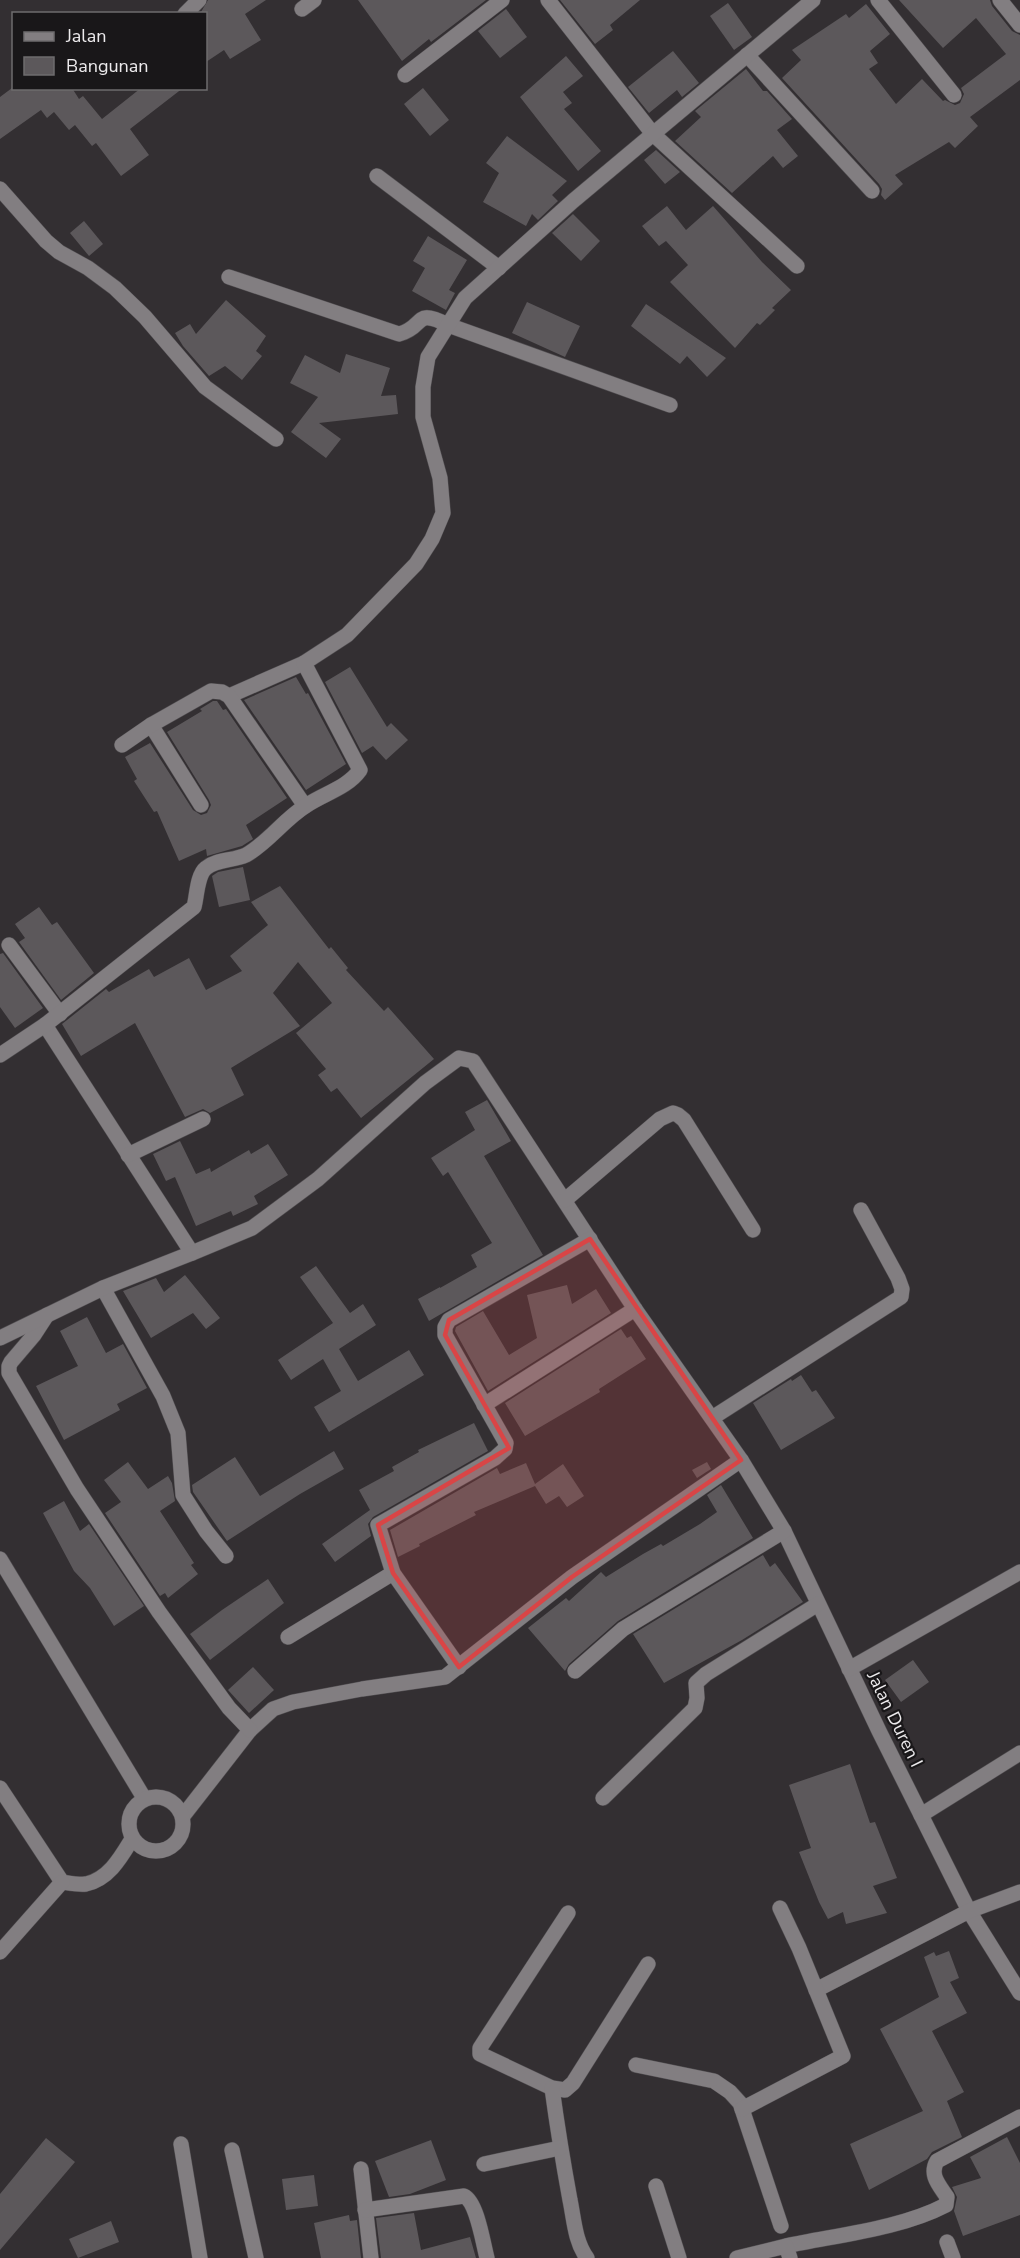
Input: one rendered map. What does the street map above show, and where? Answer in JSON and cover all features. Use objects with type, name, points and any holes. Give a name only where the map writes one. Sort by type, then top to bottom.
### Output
[{"type":"street","points":[[187,12],[199,0]]},
{"type":"street","points":[[405,75],[502,0]]},
{"type":"street","points":[[548,0],[653,134],[796,266]]},
{"type":"street","points":[[229,696],[304,663],[347,636],[416,564],[432,539],[442,513],[440,478],[423,417],[423,387],[428,357],[465,298],[653,134],[813,0]]},
{"type":"street","points":[[878,0],[954,95]]},
{"type":"street","points":[[1000,0],[1020,26]]},
{"type":"street","points":[[747,55],[872,191]]},
{"type":"street","points":[[377,176],[498,268]]},
{"type":"street","points":[[0,189],[46,241],[115,288],[145,316],[205,387],[276,439]]},
{"type":"street","points":[[229,277],[399,334],[409,331],[422,317],[432,316],[448,325],[670,405]]},
{"type":"street","points":[[0,1056],[60,1014],[194,907],[199,880],[204,868],[215,863],[236,860],[248,854],[305,806],[348,783],[360,770],[304,663]]},
{"type":"street","points":[[123,745],[151,725],[211,691],[222,692],[229,696],[305,806]]},
{"type":"street","points":[[151,725],[201,805]]},
{"type":"street","points":[[9,945],[60,1014]]},
{"type":"street","points":[[0,1338],[103,1288],[192,1253],[45,1025]]},
{"type":"street","name":"Jalan Duren I","points":[[192,1253],[252,1228],[318,1179],[425,1083],[459,1058],[473,1061],[635,1310],[741,1460],[784,1531],[849,1669],[969,1911],[1020,1993]]},
{"type":"street","points":[[565,1200],[660,1119],[673,1113],[678,1114],[684,1120],[753,1230]]},
{"type":"street","points":[[128,1155],[203,1119]]},
{"type":"street","points":[[712,1418],[901,1297],[902,1289],[897,1278],[861,1210]]},
{"type":"street","points":[[459,1667],[393,1573],[378,1525],[495,1458],[505,1449],[506,1443],[446,1335],[445,1328],[448,1320],[590,1239]]},
{"type":"street","points":[[103,1288],[163,1396],[178,1433],[183,1495],[206,1531],[226,1556]]},
{"type":"street","points":[[484,1406],[635,1310]]},
{"type":"street","points":[[47,1315],[34,1335],[11,1362],[9,1373],[77,1489],[159,1612],[229,1708],[250,1730]]},
{"type":"street","points":[[183,1816],[250,1730],[273,1709],[293,1702],[445,1677],[572,1577],[741,1460]]},
{"type":"street","points":[[576,1671],[622,1629],[784,1531]]},
{"type":"street","points":[[0,1559],[144,1798]]},
{"type":"street","points":[[849,1669],[1020,1572]]},
{"type":"street","points":[[288,1637],[393,1573]]},
{"type":"street","points":[[603,1798],[695,1708],[696,1683],[706,1674],[818,1604]]},
{"type":"street","points":[[921,1815],[1020,1753]]},
{"type":"street","points":[[0,1788],[62,1882]]},
{"type":"street","points":[[160,1796],[174,1803],[183,1816],[183,1827],[179,1838],[172,1846],[150,1851],[132,1839],[128,1824],[132,1809],[144,1798],[160,1796]]},
{"type":"street","points":[[62,1882],[85,1884],[100,1878],[112,1869],[132,1839]]},
{"type":"street","points":[[0,1952],[62,1882]]},
{"type":"street","points":[[816,1990],[969,1911],[1020,1892]]},
{"type":"street","points":[[742,2109],[843,2056],[799,1948],[780,1908]]},
{"type":"street","points":[[568,1913],[479,2051],[480,2054],[552,2088],[565,2090],[573,2083],[648,1964]]},
{"type":"street","points":[[636,2065],[714,2081],[730,2092],[740,2103],[781,2226]]},
{"type":"street","points":[[552,2088],[576,2235],[587,2258]]},
{"type":"street","points":[[737,2258],[788,2252],[935,2211],[946,2205],[947,2197],[934,2176],[933,2167],[937,2161],[1020,2117]]},
{"type":"street","points":[[181,2144],[200,2258]]},
{"type":"street","points":[[484,2164],[560,2148]]},
{"type":"street","points":[[232,2150],[256,2258]]},
{"type":"street","points":[[361,2169],[371,2258]]},
{"type":"street","points":[[656,2186],[679,2258]]},
{"type":"street","points":[[365,2210],[464,2196],[473,2206],[487,2258]]},
{"type":"street","points":[[947,2242],[953,2258]]},
{"type":"highlighted area","points":[[590,1239],[741,1460],[572,1577],[459,1667],[393,1573],[378,1525],[509,1448],[445,1335],[449,1320]]},
{"type":"building","points":[[208,0],[266,0],[245,14],[261,40],[230,59],[224,50],[207,61],[207,12],[201,12]]},
{"type":"building","points":[[358,0],[486,0],[431,42],[429,39],[402,61]]},
{"type":"building","points":[[560,0],[640,0],[610,25],[613,30],[595,44]]},
{"type":"building","points":[[899,0],[990,0],[992,6],[1012,31],[1020,35],[1020,80],[970,117],[978,126],[955,148],[949,142],[895,175],[903,184],[885,200],[881,195],[882,189],[879,184],[782,78],[801,60],[792,50],[846,14],[849,18],[866,4],[890,34],[870,51],[878,63],[869,69],[896,104],[922,79],[943,101],[955,105],[960,103],[964,94],[961,88],[1006,54],[976,18],[943,48]]},
{"type":"building","points":[[728,3],[752,37],[734,50],[710,16]]},
{"type":"building","points":[[506,9],[527,37],[500,58],[478,31]]},
{"type":"building","points":[[673,51],[699,83],[682,97],[677,90],[649,113],[628,87]]},
{"type":"building","points":[[566,56],[583,76],[563,92],[572,103],[564,109],[601,151],[578,171],[520,97]]},
{"type":"building","points":[[746,69],[763,91],[767,91],[792,119],[777,130],[798,156],[783,168],[773,156],[732,193],[675,141],[701,117],[695,111]]},
{"type":"building","points":[[12,88],[12,90],[73,90],[79,99],[83,96],[102,119],[138,90],[180,90],[130,129],[149,155],[121,176],[96,143],[92,146],[75,125],[69,130],[54,112],[47,118],[41,110],[0,139],[0,97]]},
{"type":"building","points":[[423,88],[449,120],[430,136],[404,104]]},
{"type":"building","points":[[507,136],[567,181],[552,195],[558,201],[538,220],[532,214],[526,226],[483,202],[499,173],[486,163]]},
{"type":"building","points":[[656,150],[680,172],[665,184],[644,160]]},
{"type":"building","points":[[667,206],[686,230],[713,206],[762,262],[791,290],[772,308],[775,310],[760,325],[757,323],[735,348],[670,282],[688,265],[666,241],[659,246],[642,226]]},
{"type":"building","points":[[573,214],[600,241],[581,261],[552,233]]},
{"type":"building","points":[[84,221],[103,244],[89,256],[70,233]]},
{"type":"building","points":[[428,236],[467,260],[449,290],[455,293],[446,310],[412,291],[425,268],[413,261]]},
{"type":"building","points":[[226,300],[266,336],[256,351],[262,356],[242,380],[225,366],[209,376],[175,333],[190,324],[196,334]]},
{"type":"building","points":[[527,302],[580,326],[565,357],[512,333]]},
{"type":"building","points":[[646,304],[726,358],[707,377],[687,356],[680,364],[631,326]]},
{"type":"building","points":[[346,354],[390,368],[381,396],[396,395],[398,414],[319,423],[341,439],[326,458],[291,432],[318,397],[290,383],[305,355],[340,373]]},
{"type":"building","points":[[350,667],[387,727],[391,723],[408,740],[386,760],[373,746],[362,753],[325,682]]},
{"type":"building","points":[[296,677],[306,694],[308,693],[346,764],[306,790],[244,700]]},
{"type":"building","points":[[217,701],[223,710],[226,709],[287,798],[246,825],[253,839],[242,846],[207,856],[206,849],[179,861],[157,811],[154,812],[134,781],[137,779],[125,757],[150,743],[193,810],[201,815],[207,813],[211,805],[209,800],[167,732],[202,711],[200,709]]},
{"type":"building","points":[[243,867],[250,900],[219,907],[212,876],[218,872]]},
{"type":"building","points":[[280,886],[329,949],[331,947],[348,968],[346,970],[384,1011],[388,1007],[434,1059],[361,1118],[337,1088],[331,1092],[318,1075],[326,1069],[296,1033],[332,1003],[298,962],[273,993],[300,1026],[231,1068],[244,1095],[210,1113],[203,1109],[185,1117],[135,1023],[81,1056],[62,1024],[106,989],[109,992],[149,969],[154,977],[189,958],[206,990],[242,971],[230,956],[268,925],[251,902]]},
{"type":"building","points":[[39,907],[52,925],[57,922],[94,973],[61,1000],[19,942],[25,938],[15,924]]},
{"type":"building","points":[[3,953],[43,1008],[15,1028],[0,1007],[0,954]]},
{"type":"building","points":[[487,1100],[511,1141],[484,1156],[543,1255],[429,1321],[418,1299],[477,1267],[471,1255],[492,1243],[448,1172],[443,1176],[431,1158],[475,1130],[465,1112]]},
{"type":"building","points":[[180,1141],[196,1174],[210,1168],[211,1172],[249,1150],[251,1154],[268,1144],[288,1175],[254,1196],[258,1204],[233,1216],[231,1211],[196,1226],[175,1177],[166,1181],[153,1154]]},
{"type":"building","points":[[316,1266],[350,1313],[363,1304],[376,1325],[339,1349],[358,1381],[409,1350],[424,1375],[329,1432],[314,1407],[341,1391],[323,1359],[291,1380],[278,1360],[333,1323],[300,1277]]},
{"type":"building","points":[[185,1275],[220,1318],[206,1329],[193,1313],[151,1338],[123,1291],[156,1278],[164,1292]]},
{"type":"building","points":[[567,1285],[572,1304],[596,1289],[611,1313],[488,1391],[455,1331],[456,1327],[483,1311],[509,1355],[537,1338],[527,1295]]},
{"type":"building","points":[[87,1317],[106,1353],[123,1344],[147,1388],[117,1404],[120,1410],[64,1440],[36,1386],[78,1366],[60,1331]]},
{"type":"building","points":[[621,1329],[627,1338],[631,1336],[646,1359],[599,1389],[600,1392],[525,1436],[505,1403]]},
{"type":"building","points":[[801,1375],[812,1392],[816,1390],[835,1418],[781,1450],[753,1403]]},
{"type":"building","points":[[474,1423],[488,1451],[373,1517],[368,1524],[371,1536],[335,1562],[322,1544],[370,1510],[359,1490],[394,1471],[392,1467],[419,1452],[418,1450]]},
{"type":"building","points":[[334,1451],[344,1469],[227,1541],[193,1492],[192,1485],[235,1457],[260,1496]]},
{"type":"building","points":[[128,1462],[148,1489],[168,1476],[172,1483],[175,1501],[160,1511],[194,1563],[191,1565],[198,1574],[168,1598],[165,1593],[160,1596],[105,1513],[121,1502],[104,1480]]},
{"type":"building","points":[[707,1462],[711,1469],[697,1478],[692,1470]]},
{"type":"building","points":[[526,1463],[535,1484],[563,1464],[584,1496],[567,1507],[559,1496],[546,1504],[535,1486],[474,1512],[476,1515],[398,1557],[390,1530],[497,1468],[500,1474]]},
{"type":"building","points":[[721,1485],[753,1538],[618,1621],[569,1664],[565,1671],[528,1628],[566,1598],[569,1601],[601,1572],[606,1577],[661,1544],[663,1546],[717,1512],[707,1495]]},
{"type":"building","points":[[64,1501],[80,1531],[89,1524],[144,1606],[114,1626],[90,1588],[74,1571],[43,1513]]},
{"type":"building","points":[[763,1555],[770,1567],[775,1563],[803,1602],[742,1640],[664,1683],[633,1634]]},
{"type":"building","points":[[268,1579],[284,1603],[210,1660],[190,1634]]},
{"type":"building","points":[[913,1660],[929,1682],[901,1702],[885,1680]]},
{"type":"building","points":[[253,1667],[274,1690],[249,1713],[228,1690]]},
{"type":"building","points":[[850,1764],[870,1823],[875,1822],[897,1878],[873,1886],[887,1913],[846,1924],[843,1912],[828,1919],[819,1902],[799,1852],[811,1848],[789,1785]]},
{"type":"building","points":[[949,1951],[959,1978],[950,1982],[967,2013],[932,2031],[964,2092],[947,2101],[962,2137],[932,2152],[927,2159],[869,2190],[850,2144],[923,2111],[880,2029],[939,1997],[924,1957],[934,1952],[936,1956]]},
{"type":"building","points":[[1007,2137],[1020,2163],[1020,2215],[963,2236],[954,2211],[957,2197],[952,2187],[981,2178],[970,2157]]},
{"type":"building","points":[[46,2138],[75,2162],[0,2250],[0,2194]]},
{"type":"building","points":[[431,2140],[446,2180],[410,2194],[389,2197],[375,2161]]},
{"type":"building","points":[[314,2175],[318,2206],[286,2210],[282,2179]]},
{"type":"building","points":[[414,2213],[421,2250],[470,2237],[476,2258],[381,2258],[376,2218]]},
{"type":"building","points":[[349,2215],[350,2221],[357,2220],[361,2258],[321,2258],[314,2223]]},
{"type":"building","points":[[111,2221],[119,2242],[78,2258],[69,2239]]}]
